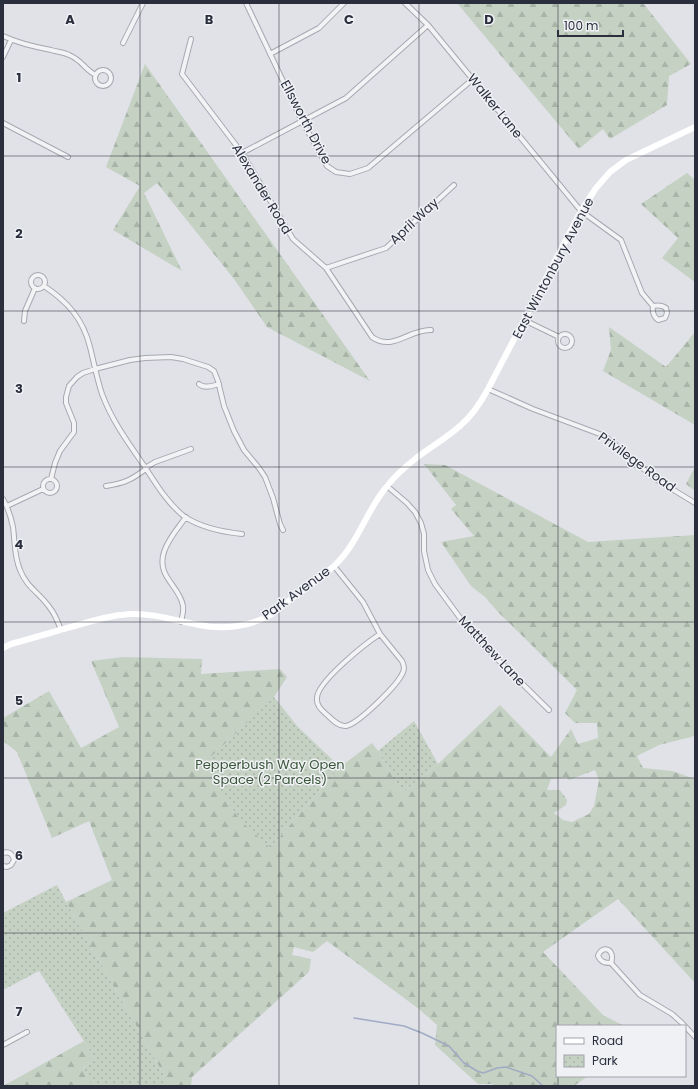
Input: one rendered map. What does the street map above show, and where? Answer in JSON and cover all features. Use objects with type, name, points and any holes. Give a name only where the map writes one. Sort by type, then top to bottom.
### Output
[{"type":"main road","name":"East Wintonbury Avenue","points":[[441,441],[462,424],[477,408],[581,211],[596,188],[610,172],[626,160],[695,127]]},
{"type":"main road","name":"Park Avenue","points":[[3,648],[11,644],[101,618],[122,614],[144,614],[200,626],[222,628],[255,622],[272,614],[334,566],[347,553],[387,486],[415,459],[441,441]]},
{"type":"street","points":[[123,42],[143,3]]},
{"type":"street","name":"Ellsworth Drive","points":[[246,3],[302,122],[327,166],[336,172],[350,174],[368,168],[473,79]]},
{"type":"street","points":[[270,54],[319,28],[344,3]]},
{"type":"street","name":"Walker Lane","points":[[406,3],[428,25],[581,211],[621,240],[642,292],[653,306]]},
{"type":"street","points":[[242,153],[346,98],[428,25]]},
{"type":"street","points":[[3,36],[11,40],[69,54],[80,61],[91,73],[96,76]]},
{"type":"street","name":"Alexander Road","points":[[191,39],[182,74],[242,153],[293,239],[326,268],[372,337],[377,341],[392,342],[424,330],[431,330]]},
{"type":"street","points":[[3,58],[11,40]]},
{"type":"street","points":[[3,123],[68,157]]},
{"type":"street","name":"April Way","points":[[326,268],[386,248],[454,185]]},
{"type":"street","points":[[40,274],[44,277],[46,282],[40,289],[35,288],[31,281],[33,277],[40,274]]},
{"type":"street","points":[[44,286],[62,299],[72,309],[77,317],[87,337],[103,395],[113,418],[125,439],[169,500],[186,517],[199,524],[221,532],[242,534]]},
{"type":"street","points":[[24,321],[25,311],[35,288]]},
{"type":"street","points":[[524,320],[559,337]]},
{"type":"street","points":[[51,479],[60,451],[74,432],[74,423],[66,403],[66,397],[69,386],[77,377],[83,373],[95,369],[130,360],[145,358],[171,357],[198,362],[214,371],[219,384],[224,406],[234,431],[244,450],[265,478],[283,530]]},
{"type":"street","points":[[199,384],[204,387],[219,384]]},
{"type":"street","name":"Privilege Road","points":[[488,389],[533,409],[605,436],[654,478],[695,503]]},
{"type":"street","points":[[106,486],[127,482],[155,462],[191,448]]},
{"type":"street","points":[[43,489],[42,486],[44,482],[47,479],[51,479]]},
{"type":"street","points":[[43,489],[45,492],[49,493],[57,488],[54,480],[51,479]]},
{"type":"street","name":"Matthew Lane","points":[[387,486],[407,503],[415,512],[421,523],[424,534],[424,551],[428,570],[435,584],[482,644],[548,710]]},
{"type":"street","points":[[7,506],[43,489]]},
{"type":"street","points":[[3,498],[13,527],[16,558],[19,569],[25,581],[50,607],[61,630]]},
{"type":"street","points":[[181,622],[184,610],[183,605],[179,595],[164,572],[163,559],[164,553],[171,538],[186,517]]},
{"type":"street","points":[[334,566],[363,602],[380,634],[402,661],[404,669],[394,684],[370,710],[352,724],[342,726],[322,710],[316,700],[317,696],[325,683],[355,652],[380,634]]},
{"type":"street","points":[[3,852],[10,853],[14,860],[11,865],[7,867],[3,866]]},
{"type":"street","points":[[611,963],[640,995],[672,1014],[684,1025]]},
{"type":"street","points":[[686,1027],[695,1037]]},
{"type":"street","points":[[3,1045],[27,1032]]},
{"type":"green space","points":[[457,3],[643,3],[691,64],[669,76],[667,105],[610,139],[603,129],[579,149]]},
{"type":"green space","points":[[145,64],[370,381],[267,327],[234,279],[157,183],[144,193],[182,271],[113,230],[140,186],[106,167]]},
{"type":"green space","points":[[687,173],[695,180],[695,282],[662,258],[678,238],[641,204]]},
{"type":"green space","points":[[609,327],[666,367],[695,332],[695,425],[603,371],[611,350]]},
{"type":"green space","points":[[424,464],[445,465],[588,542],[695,535],[695,735],[659,745],[637,756],[643,768],[672,771],[695,779],[695,983],[618,899],[543,952],[603,1015],[622,1025],[556,1025],[556,1077],[587,1077],[574,1086],[497,1086],[491,1084],[478,1084],[435,1045],[437,1025],[419,1009],[327,941],[313,952],[294,947],[292,955],[311,959],[309,972],[192,1077],[191,1086],[170,1086],[66,902],[112,880],[89,821],[52,838],[17,752],[3,741],[3,718],[49,691],[81,748],[119,727],[91,661],[123,657],[202,659],[201,674],[280,669],[287,677],[274,697],[203,765],[270,848],[340,767],[372,743],[402,793],[438,764],[500,705],[551,757],[571,729],[578,744],[598,738],[597,723],[575,723],[565,713],[577,690],[498,612],[485,597],[471,586],[441,542],[474,536],[451,509],[456,505]],"holes":[[[595,770],[599,780],[594,806],[589,814],[572,822],[563,820],[554,813],[566,805],[567,800],[560,790],[547,790],[551,779],[566,777],[569,780]]]},
{"type":"green space","points":[[695,467],[695,491],[686,484]]},
{"type":"green space","name":"Pepperbush Way Open Space (2 Parcels)","points":[[274,697],[298,727],[340,767],[270,848],[240,820],[203,764]]},
{"type":"green space","name":"Pepperbush Way Open Space (2 Parcels)","points":[[414,721],[438,764],[402,793],[378,751]]},
{"type":"green space","points":[[57,885],[170,1086],[92,1086],[83,1067],[96,1060],[39,971],[3,990],[3,913]]},
{"type":"green space","points":[[84,1041],[96,1060],[83,1067],[92,1086],[3,1086]]},
{"type":"waterway","points":[[354,1018],[404,1026],[449,1046],[464,1063],[477,1071],[483,1073],[497,1068],[506,1067],[532,1076],[543,1086]]}]
